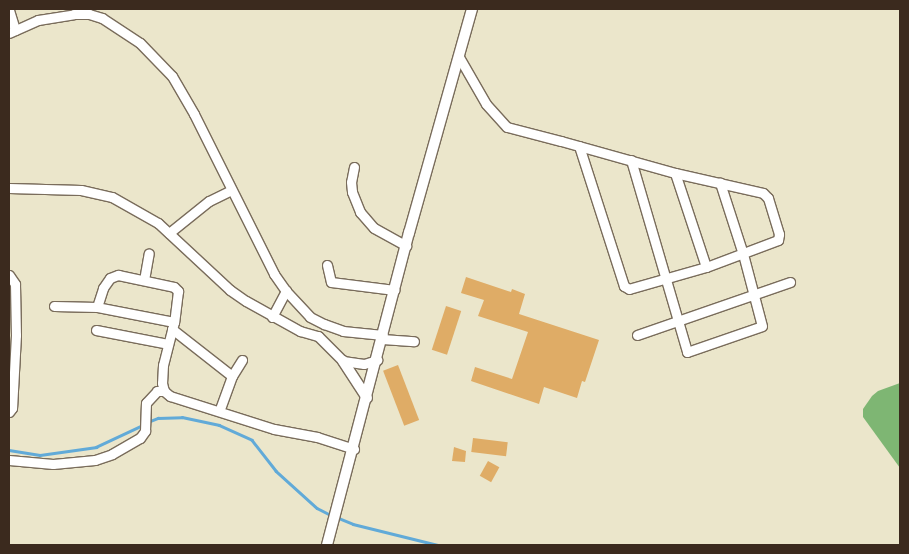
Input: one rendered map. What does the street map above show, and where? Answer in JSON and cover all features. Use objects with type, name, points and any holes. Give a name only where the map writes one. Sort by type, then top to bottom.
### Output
[{"type":"street","points":[[328,540],[354,449],[394,290],[472,9]]},
{"type":"street","points":[[9,10],[12,31],[38,20],[74,14],[89,14],[102,18],[140,43],[172,76],[194,114],[274,274],[286,291],[310,316],[343,332],[414,341]]},
{"type":"street","points":[[459,57],[486,104],[501,123],[514,130],[579,146],[676,173],[763,193],[768,198],[779,234],[778,240],[743,254],[665,280],[633,289],[624,286],[579,146]]},
{"type":"street","points":[[631,160],[685,351],[689,353],[759,329],[762,325],[743,254],[720,183]]},
{"type":"street","points":[[354,167],[351,182],[352,192],[360,212],[374,228],[406,246]]},
{"type":"street","points":[[676,173],[706,267]]},
{"type":"street","points":[[9,188],[81,190],[112,197],[136,209],[169,233],[230,290],[300,331],[318,336],[343,361],[367,398]]},
{"type":"street","points":[[169,233],[209,201],[232,190]]},
{"type":"street","points":[[144,280],[149,253]]},
{"type":"street","points":[[327,265],[331,282],[394,290]]},
{"type":"street","points":[[9,275],[14,284],[12,408],[9,412]]},
{"type":"street","points":[[97,308],[103,288],[113,276],[144,280],[176,289],[179,295],[163,365],[164,391]]},
{"type":"street","points":[[637,335],[790,282]]},
{"type":"street","points":[[272,316],[286,291]]},
{"type":"street","points":[[54,306],[97,308],[173,325],[232,376]]},
{"type":"street","points":[[318,336],[324,324]]},
{"type":"street","points":[[96,330],[168,344]]},
{"type":"street","points":[[219,411],[232,376],[242,360]]},
{"type":"street","points":[[343,361],[364,364],[377,360]]},
{"type":"street","points":[[9,460],[53,464],[95,460],[125,448],[140,438],[145,431],[145,409],[151,395],[157,391],[164,391],[170,396],[274,429],[317,437],[354,449]]},
{"type":"green space","points":[[900,383],[900,468],[863,417],[863,409],[878,391]]},
{"type":"building","points":[[466,277],[511,292],[512,289],[525,294],[519,314],[599,340],[585,382],[582,381],[577,398],[544,387],[539,404],[471,381],[475,367],[512,379],[528,332],[478,316],[484,300],[461,293]]},
{"type":"building","points":[[446,306],[461,311],[447,355],[432,350]]},
{"type":"building","points":[[398,365],[419,420],[404,426],[383,371]]},
{"type":"building","points":[[473,438],[508,442],[506,456],[471,452]]},
{"type":"building","points":[[454,447],[466,451],[465,462],[452,461]]},
{"type":"building","points":[[488,461],[499,467],[491,482],[480,476]]},
{"type":"waterway","points":[[148,422],[158,418],[182,417],[219,425],[252,440],[276,471],[317,508],[331,515]]},
{"type":"waterway","points":[[9,450],[40,455],[96,447],[143,425]]},
{"type":"waterway","points":[[336,517],[353,524],[438,545]]}]
